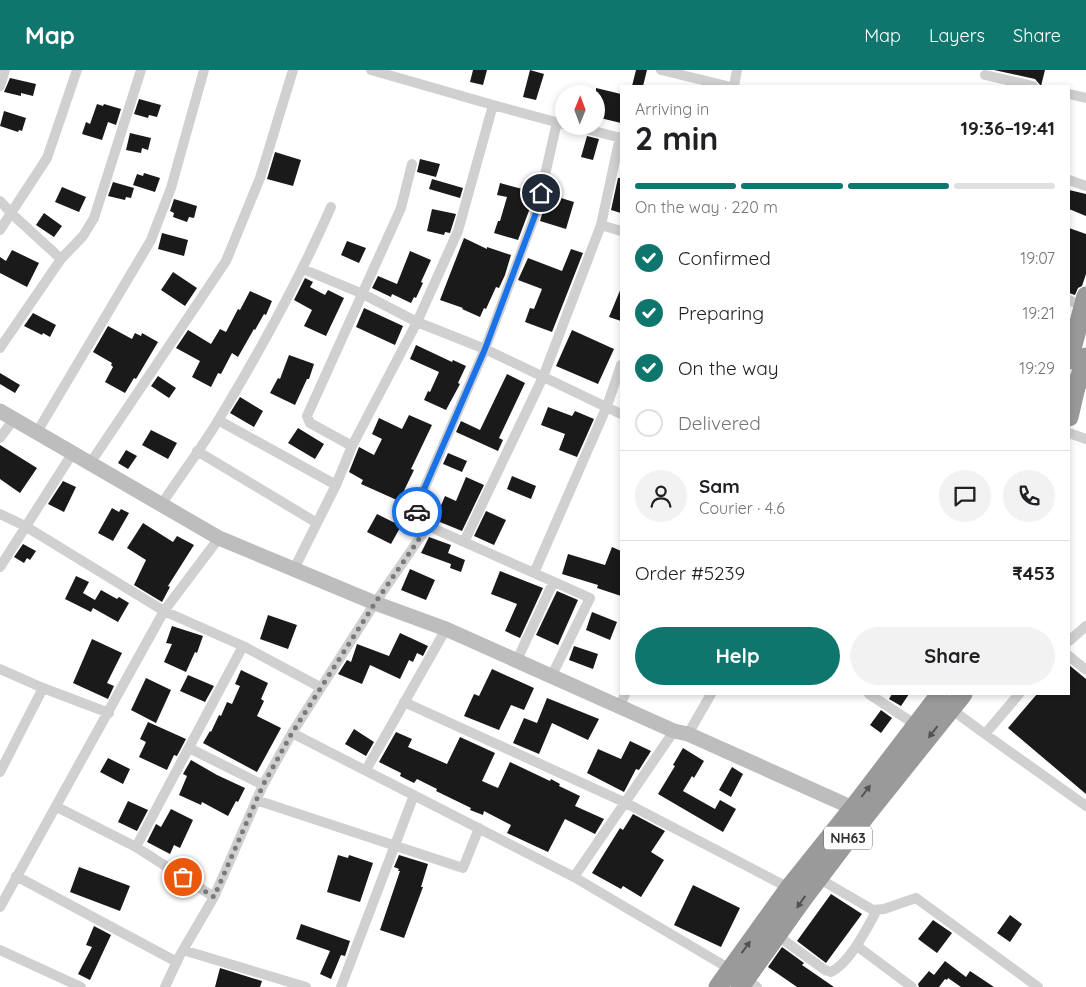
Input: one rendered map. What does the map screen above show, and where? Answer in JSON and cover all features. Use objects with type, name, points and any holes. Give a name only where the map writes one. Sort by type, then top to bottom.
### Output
[{"type":"highway","points":[[1070,413],[1081,359],[1079,301]]},
{"type":"highway","name":"NH63","points":[[743,980],[789,888],[939,695]]},
{"type":"highway","name":"NH63","points":[[718,987],[743,980],[778,936],[866,814],[962,695]]},
{"type":"street","points":[[0,86],[5,70]]},
{"type":"street","points":[[0,230],[41,169],[50,152],[77,70]]},
{"type":"street","points":[[0,348],[61,259],[83,236],[94,218],[140,70]]},
{"type":"street","points":[[37,432],[151,240],[171,188],[204,70]]},
{"type":"street","points":[[91,462],[226,261],[260,178],[293,70]]},
{"type":"street","points":[[370,70],[396,73],[493,105],[555,122]]},
{"type":"street","points":[[661,70],[723,85]]},
{"type":"street","points":[[734,85],[737,70]]},
{"type":"street","points":[[985,75],[1029,85]]},
{"type":"street","points":[[1070,94],[1086,98]]},
{"type":"street","points":[[294,570],[336,485],[352,446],[417,322],[458,231],[493,105]]},
{"type":"street","points":[[464,542],[543,377],[601,225],[620,137],[605,133]]},
{"type":"street","points":[[552,675],[590,598],[428,526],[419,516],[418,503],[485,349],[537,210],[557,135]]},
{"type":"street","points":[[352,446],[310,423],[308,416],[401,208],[412,164]]},
{"type":"street","points":[[1070,180],[1086,186]]},
{"type":"street","points":[[0,201],[61,259]]},
{"type":"street","points":[[161,505],[218,420],[285,304],[331,207]]},
{"type":"street","points":[[601,225],[620,231]]},
{"type":"street","points":[[303,269],[363,294],[417,322],[485,349],[620,413]]},
{"type":"street","points":[[534,574],[607,406],[620,368]]},
{"type":"street","points":[[0,411],[72,454],[91,462],[219,538],[375,603],[446,629],[552,675],[623,700],[681,733],[853,808]]},
{"type":"street","points":[[0,438],[14,419]]},
{"type":"street","points":[[218,420],[336,485]]},
{"type":"street","points":[[1070,434],[1086,439]]},
{"type":"street","points":[[197,451],[317,523]]},
{"type":"street","points":[[0,567],[72,454]]},
{"type":"street","points":[[0,514],[25,526],[164,611],[243,646],[320,687]]},
{"type":"street","points":[[165,987],[183,950],[214,897],[263,785],[292,733],[375,603],[428,526]]},
{"type":"street","points":[[0,907],[164,611],[219,538]]},
{"type":"street","points":[[517,660],[553,583]]},
{"type":"street","points":[[1070,640],[1086,626]]},
{"type":"street","points":[[366,770],[446,629]]},
{"type":"street","points":[[136,847],[243,646]]},
{"type":"street","points":[[1070,657],[1086,670]]},
{"type":"street","points":[[0,669],[108,713]]},
{"type":"street","points":[[0,772],[43,688]]},
{"type":"street","points":[[574,877],[626,803],[711,695]]},
{"type":"street","points":[[871,695],[916,725]]},
{"type":"street","points":[[985,734],[1018,695]]},
{"type":"street","points":[[404,702],[626,803],[789,888]]},
{"type":"street","points":[[951,709],[1086,806]]},
{"type":"street","points":[[292,733],[574,877],[743,980]]},
{"type":"street","points":[[189,748],[263,785]]},
{"type":"street","points":[[341,987],[414,795]]},
{"type":"street","points":[[256,800],[463,868],[479,828]]},
{"type":"street","points":[[57,807],[136,847],[214,897]]},
{"type":"street","points":[[16,876],[177,962]]},
{"type":"street","points":[[818,878],[865,906],[877,910],[916,898],[1038,987]]},
{"type":"street","points":[[778,936],[830,972],[856,946],[877,910]]},
{"type":"street","points":[[856,946],[912,987]]},
{"type":"street","points":[[0,950],[81,987]]},
{"type":"street","points":[[183,950],[286,984],[306,987]]},
{"type":"street","points":[[1020,987],[1026,978]]},
{"type":"building","points":[[473,70],[487,70],[483,85],[470,82]]},
{"type":"building","points":[[530,70],[544,74],[536,100],[523,97]]},
{"type":"building","points":[[636,70],[647,70],[643,85],[632,85]]},
{"type":"building","points":[[994,70],[1045,70],[1041,85],[1035,79]]},
{"type":"building","points":[[10,78],[36,84],[33,96],[21,93],[21,96],[4,92]]},
{"type":"building","points":[[605,90],[620,94],[620,123],[605,119]]},
{"type":"building","points":[[139,99],[161,105],[157,117],[149,115],[148,118],[134,114]]},
{"type":"building","points":[[97,104],[121,109],[116,125],[108,122],[102,140],[82,134],[86,122],[90,124]]},
{"type":"building","points":[[4,111],[26,118],[22,131],[19,130],[18,132],[0,126]]},
{"type":"building","points":[[130,133],[151,138],[148,150],[142,148],[141,153],[126,150]]},
{"type":"building","points":[[587,136],[599,139],[593,160],[581,157]]},
{"type":"building","points":[[275,152],[301,160],[293,186],[267,179]]},
{"type":"building","points":[[420,159],[440,164],[436,177],[417,172]]},
{"type":"building","points":[[144,173],[160,178],[155,192],[133,185],[137,174],[143,176]]},
{"type":"building","points":[[618,178],[620,178],[620,213],[611,210]]},
{"type":"building","points":[[432,179],[463,188],[460,198],[429,189]]},
{"type":"building","points":[[113,182],[134,188],[131,198],[126,197],[125,200],[108,196]]},
{"type":"building","points":[[500,183],[530,191],[527,205],[531,206],[518,240],[494,233],[498,221],[500,221],[507,197],[497,195]]},
{"type":"building","points":[[62,187],[86,197],[79,212],[55,202]]},
{"type":"building","points":[[1070,190],[1086,194],[1086,216],[1070,209]]},
{"type":"building","points":[[548,194],[574,202],[566,229],[540,221]]},
{"type":"building","points":[[174,199],[197,206],[194,218],[189,217],[187,222],[173,217],[174,213],[170,211]]},
{"type":"building","points":[[432,209],[456,214],[450,233],[445,232],[444,235],[427,231]]},
{"type":"building","points":[[44,213],[62,226],[54,237],[36,225]]},
{"type":"building","points":[[1070,228],[1086,234],[1086,274],[1082,286],[1078,288],[1075,295],[1070,293]]},
{"type":"building","points":[[162,233],[188,240],[184,256],[158,249]]},
{"type":"building","points":[[464,238],[487,249],[487,247],[511,255],[499,288],[496,287],[486,309],[484,308],[480,317],[463,308],[440,300]]},
{"type":"building","points":[[347,241],[366,248],[359,263],[341,255]]},
{"type":"building","points":[[571,249],[583,253],[552,332],[525,322],[530,308],[534,309],[542,289],[518,280],[528,258],[562,271]]},
{"type":"building","points":[[12,250],[39,263],[27,287],[0,273],[0,257],[6,261]]},
{"type":"building","points":[[410,251],[431,260],[421,282],[423,283],[416,298],[414,297],[411,303],[392,294],[391,297],[372,288],[378,276],[397,284]]},
{"type":"building","points":[[173,272],[197,288],[185,306],[161,290]]},
{"type":"building","points":[[305,278],[313,282],[310,287],[325,295],[328,290],[344,298],[326,336],[304,326],[312,310],[294,300]]},
{"type":"building","points":[[620,290],[620,321],[609,317]]},
{"type":"building","points":[[250,291],[272,301],[266,315],[264,314],[254,329],[238,357],[232,353],[221,374],[218,373],[211,387],[192,377],[200,361],[176,348],[188,330],[211,344],[220,329],[226,332]]},
{"type":"building","points":[[364,308],[403,326],[395,345],[356,327]]},
{"type":"building","points":[[33,313],[56,325],[50,337],[24,326]]},
{"type":"building","points":[[108,326],[132,339],[135,333],[141,336],[142,333],[158,342],[136,379],[134,378],[125,393],[105,382],[113,367],[112,363],[93,352]]},
{"type":"building","points":[[572,330],[614,349],[598,384],[556,366]]},
{"type":"building","points":[[416,345],[452,362],[453,360],[466,366],[458,383],[460,384],[446,410],[424,400],[428,391],[430,392],[439,372],[410,359]]},
{"type":"building","points":[[289,355],[314,364],[309,379],[307,379],[295,405],[270,393],[278,378],[280,379]]},
{"type":"building","points":[[0,373],[20,385],[15,393],[0,384]]},
{"type":"building","points":[[507,374],[525,383],[499,438],[503,440],[498,451],[456,432],[461,421],[480,430]]},
{"type":"building","points":[[158,376],[176,388],[169,398],[151,386]]},
{"type":"building","points":[[240,397],[263,411],[254,427],[230,413]]},
{"type":"building","points":[[548,407],[572,416],[575,411],[594,419],[577,457],[559,450],[565,434],[541,425]]},
{"type":"building","points":[[409,415],[432,425],[411,469],[414,470],[399,501],[361,484],[363,480],[349,472],[359,447],[374,455],[382,439],[372,434],[379,418],[402,429]]},
{"type":"building","points":[[298,428],[324,444],[315,459],[288,443]]},
{"type":"building","points":[[151,430],[177,443],[168,459],[142,445]]},
{"type":"building","points":[[0,445],[37,468],[20,493],[0,479]]},
{"type":"building","points":[[126,450],[137,456],[128,469],[118,463]]},
{"type":"building","points":[[448,453],[467,461],[462,472],[443,464]]},
{"type":"building","points":[[512,476],[536,486],[531,499],[507,489]]},
{"type":"building","points":[[466,477],[484,485],[462,531],[435,520],[445,496],[456,501]]},
{"type":"building","points":[[63,481],[76,487],[64,512],[48,504]]},
{"type":"building","points":[[112,508],[119,512],[121,509],[129,513],[113,541],[98,533]]},
{"type":"building","points":[[486,511],[506,520],[494,545],[474,536]]},
{"type":"building","points":[[377,514],[401,526],[391,544],[367,532]]},
{"type":"building","points":[[143,523],[173,542],[177,536],[194,545],[168,586],[170,587],[162,602],[134,585],[146,560],[127,548]]},
{"type":"building","points":[[429,537],[451,545],[448,553],[465,560],[461,572],[450,568],[451,564],[421,553]]},
{"type":"building","points":[[23,544],[36,551],[30,560],[27,558],[24,563],[14,557]]},
{"type":"building","points":[[612,547],[620,551],[620,596],[597,588],[598,585],[562,574],[568,554],[605,565]]},
{"type":"building","points":[[410,569],[435,580],[426,600],[401,590]]},
{"type":"building","points":[[500,571],[543,588],[520,638],[505,631],[517,604],[491,594]]},
{"type":"building","points":[[76,576],[89,582],[83,593],[95,600],[101,590],[129,603],[118,622],[93,608],[91,612],[65,599]]},
{"type":"building","points":[[557,591],[578,600],[558,645],[536,635]]},
{"type":"building","points":[[592,612],[617,622],[610,640],[586,630]]},
{"type":"building","points":[[268,615],[297,625],[288,649],[260,639]]},
{"type":"building","points":[[172,626],[203,636],[197,653],[195,652],[186,672],[164,662],[172,644],[166,643]]},
{"type":"building","points":[[400,633],[428,646],[423,656],[417,653],[413,662],[409,660],[400,679],[370,665],[362,684],[338,674],[347,660],[351,662],[357,644],[389,656]]},
{"type":"building","points":[[92,639],[122,653],[107,683],[114,686],[108,699],[73,683]]},
{"type":"building","points":[[574,646],[598,654],[593,669],[569,660]]},
{"type":"building","points":[[1070,666],[1086,679],[1086,794],[1008,728],[1036,695],[1070,695]]},
{"type":"building","points":[[492,669],[534,688],[524,710],[511,705],[499,730],[464,716],[474,694],[479,696]]},
{"type":"building","points":[[241,670],[268,683],[261,699],[264,701],[257,716],[281,728],[257,772],[203,743],[219,715],[221,716],[227,702],[232,704],[240,686],[235,684]]},
{"type":"building","points":[[188,675],[214,686],[205,702],[180,691]]},
{"type":"building","points":[[146,678],[171,690],[156,723],[131,710]]},
{"type":"building","points":[[891,695],[908,695],[901,706],[889,699]]},
{"type":"building","points":[[547,698],[599,719],[588,740],[552,723],[539,754],[513,743],[524,718],[537,723]]},
{"type":"building","points":[[881,710],[892,718],[881,733],[870,725]]},
{"type":"building","points":[[148,722],[186,739],[177,756],[174,755],[167,770],[139,757],[146,742],[140,739]]},
{"type":"building","points":[[354,729],[374,742],[366,756],[345,744]]},
{"type":"building","points":[[396,732],[412,739],[408,747],[447,764],[460,737],[495,753],[482,781],[498,788],[510,762],[550,781],[551,779],[560,784],[559,786],[580,796],[575,806],[604,819],[595,834],[565,819],[548,852],[507,833],[511,825],[484,811],[483,815],[470,810],[471,808],[436,791],[437,789],[417,779],[414,783],[400,776],[401,773],[379,762]]},
{"type":"building","points":[[630,741],[651,751],[639,770],[636,769],[624,792],[587,773],[598,749],[621,759]]},
{"type":"building","points":[[683,748],[704,761],[694,778],[692,776],[683,791],[715,809],[720,800],[736,809],[723,832],[658,794],[675,766],[673,765]]},
{"type":"building","points":[[108,758],[130,769],[123,784],[100,772]]},
{"type":"building","points":[[191,760],[245,788],[228,816],[202,802],[201,805],[179,795],[187,776],[183,774]]},
{"type":"building","points":[[732,767],[743,774],[731,797],[719,790]]},
{"type":"building","points":[[128,801],[148,810],[137,831],[118,822]]},
{"type":"building","points":[[171,809],[193,820],[180,848],[174,845],[170,854],[147,842],[156,824],[161,827]]},
{"type":"building","points":[[633,814],[665,831],[651,852],[664,860],[641,897],[623,886],[621,889],[592,873],[620,828],[623,830]]},
{"type":"building","points":[[338,855],[348,858],[349,855],[373,863],[360,902],[327,892]]},
{"type":"building","points":[[399,855],[428,864],[421,887],[423,887],[404,938],[380,930],[400,871],[394,867]]},
{"type":"building","points":[[79,867],[130,886],[120,911],[70,892]]},
{"type":"building","points":[[693,885],[740,908],[721,947],[674,925]]},
{"type":"building","points":[[831,894],[862,914],[826,963],[797,941]]},
{"type":"building","points":[[1010,915],[1022,924],[1010,942],[997,933]]},
{"type":"building","points":[[933,920],[952,933],[937,953],[918,939]]},
{"type":"building","points":[[301,924],[350,941],[345,956],[341,955],[331,979],[320,974],[330,951],[296,939]]},
{"type":"building","points":[[94,926],[111,935],[90,980],[78,974],[92,947],[86,945]]},
{"type":"building","points":[[782,947],[804,963],[802,965],[834,987],[797,987],[768,967]]},
{"type":"building","points":[[945,961],[966,977],[970,971],[994,987],[961,987],[948,978],[939,987],[919,987],[918,984],[929,971],[934,975]]},
{"type":"building","points":[[220,968],[262,981],[260,987],[215,987]]},
{"type":"way so far","points":[[183,877],[214,897],[263,785],[292,733],[375,603],[428,526],[417,512]]},
{"type":"route","points":[[417,512],[418,503],[485,349],[537,210],[541,193]]}]
